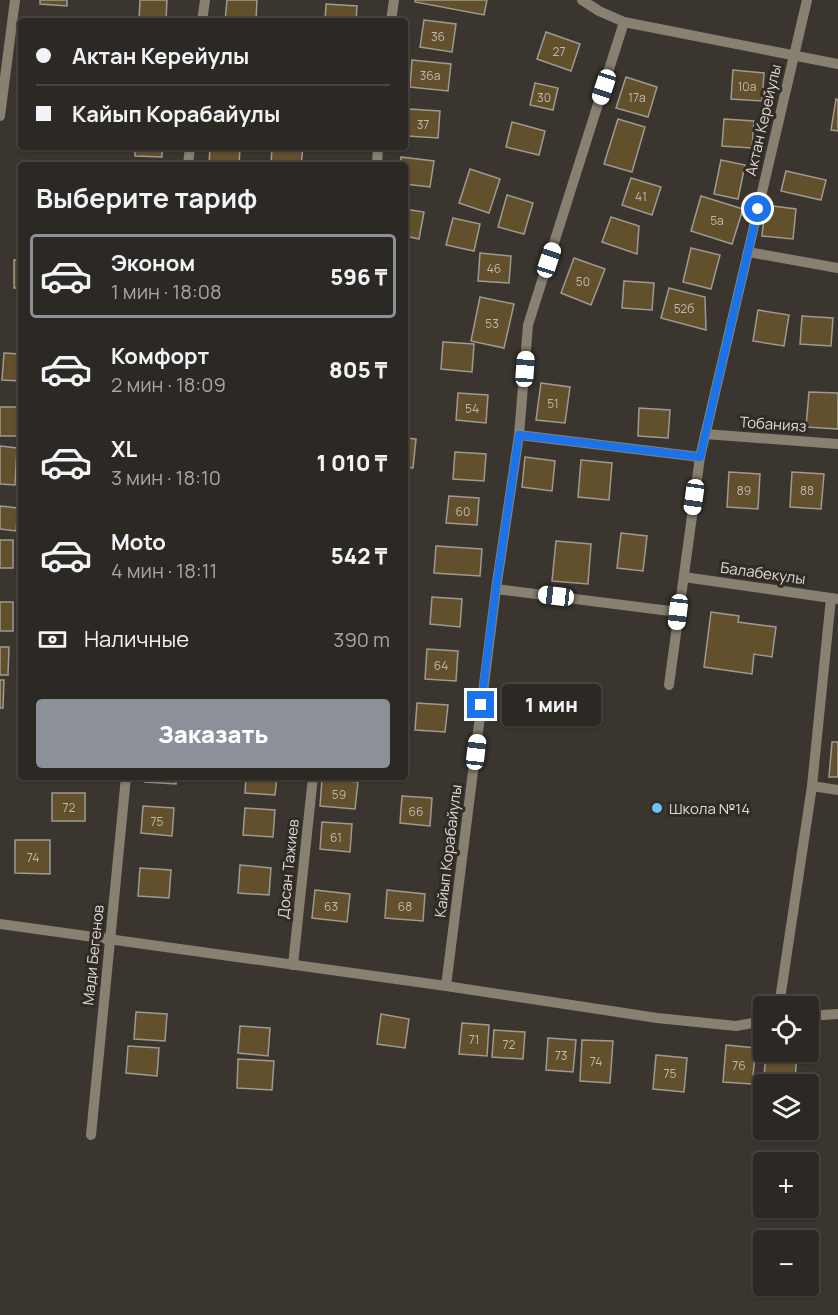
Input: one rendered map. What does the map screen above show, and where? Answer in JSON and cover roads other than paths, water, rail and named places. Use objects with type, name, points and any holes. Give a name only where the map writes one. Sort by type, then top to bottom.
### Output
[{"type":"street","points":[[0,116],[15,0]]},
{"type":"street","points":[[202,18],[205,0]]},
{"type":"street","points":[[392,18],[394,0]]},
{"type":"street","points":[[582,0],[599,11],[624,22],[838,64]]},
{"type":"street","name":"Актан Керейулы","points":[[669,685],[700,457],[807,0]]},
{"type":"street","name":"Кайып Корабайулы","points":[[447,986],[496,588],[519,435],[528,325],[624,22]]},
{"type":"street","points":[[748,252],[838,268]]},
{"type":"street","name":"Тобанияз","points":[[705,434],[838,444]]},
{"type":"street","points":[[519,435],[700,457]]},
{"type":"street","name":"Балабекулы","points":[[684,577],[834,598]]},
{"type":"street","points":[[496,588],[678,612]]},
{"type":"street","points":[[780,996],[812,786],[834,598]]},
{"type":"street","name":"Мади Бегенов","points":[[91,1135],[126,780]]},
{"type":"street","name":"Досан Тажиев","points":[[293,965],[313,780]]},
{"type":"street","points":[[812,786],[838,790]]},
{"type":"street","points":[[0,924],[447,986],[657,1018],[736,1026],[753,1023]]},
{"type":"street","points":[[819,1015],[838,1014]]},
{"type":"place","name":"Школа №14","points":[[657,808]]}]
